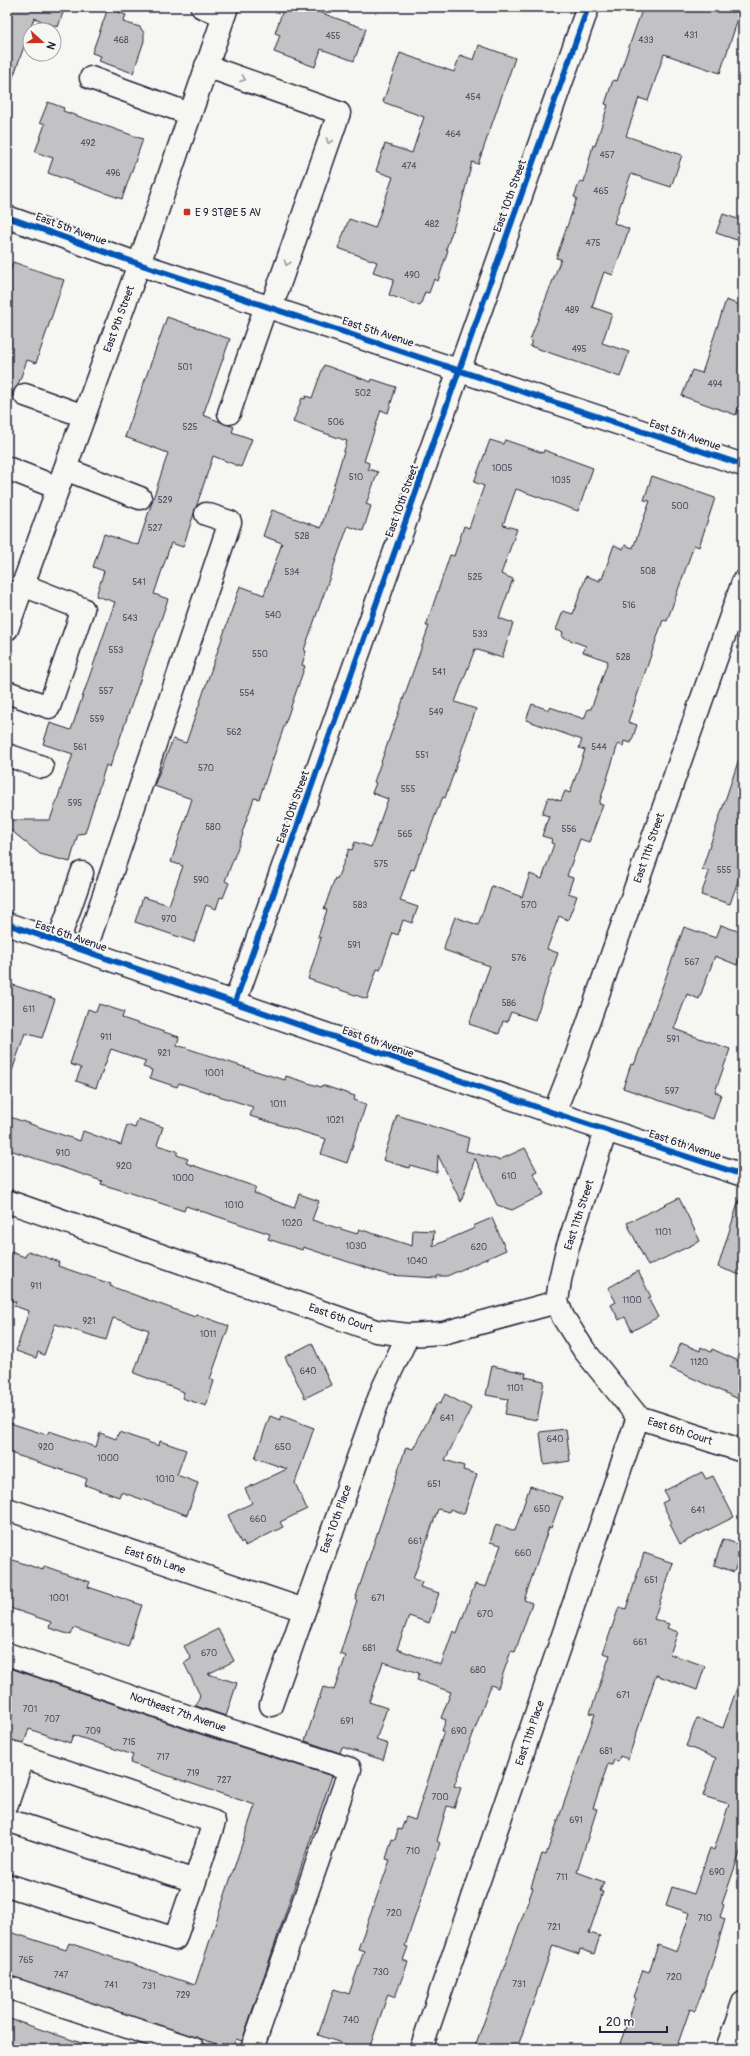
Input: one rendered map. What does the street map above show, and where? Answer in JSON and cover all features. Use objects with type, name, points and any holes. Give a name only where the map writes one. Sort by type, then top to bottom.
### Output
[{"type":"street","points":[[202,7],[226,11]]},
{"type":"street","name":"East 10th Street","points":[[235,1002],[588,7]]},
{"type":"street","name":"East 9th Street","points":[[7,629],[139,264],[226,11]]},
{"type":"street","points":[[206,66],[339,114],[229,413]]},
{"type":"street","points":[[91,78],[190,114]]},
{"type":"street","name":"East 5th Avenue","points":[[7,216],[139,264],[743,465]]},
{"type":"street","points":[[25,395],[84,416]]},
{"type":"street","points":[[7,468],[62,478],[140,498]]},
{"type":"street","points":[[85,951],[230,522],[206,514]]},
{"type":"street","name":"East 11th Street","points":[[554,1113],[576,1057],[743,582]]},
{"type":"street","points":[[7,692],[49,707],[83,609],[23,585]]},
{"type":"street","points":[[7,756],[42,767]]},
{"type":"street","points":[[58,942],[82,873]]},
{"type":"street","name":"East 6th Avenue","points":[[7,924],[554,1113],[743,1175]]},
{"type":"street","name":"East 11th Street","points":[[557,1302],[567,1249],[606,1130]]},
{"type":"street","name":"East 6th Court","points":[[7,1201],[376,1331],[408,1334],[443,1333],[557,1302],[570,1330],[638,1417],[743,1451]]},
{"type":"street","name":"East 10th Place","points":[[271,1705],[382,1390],[408,1334]]},
{"type":"street","name":"East 11th Place","points":[[422,2049],[638,1417]]},
{"type":"street","name":"East 6th Lane","points":[[7,1509],[304,1610]]},
{"type":"street","name":"Northeast 7th Avenue","points":[[7,1654],[201,1721],[350,1769],[252,2049]]},
{"type":"street","points":[[7,1804],[15,1754],[214,1822],[175,1939],[7,1885]]},
{"type":"street","points":[[7,1820],[195,1881]]},
{"type":"street","points":[[7,1987],[194,2049]]},
{"type":"street","points":[[727,2049],[743,2003]]},
{"type":"building","points":[[7,7],[65,7],[60,22],[45,22],[34,18],[33,22],[22,22],[22,52],[10,86],[7,85]]},
{"type":"building","points":[[284,7],[305,7],[366,29],[354,61],[321,49],[315,67],[274,52],[280,35],[275,33]]},
{"type":"building","points":[[643,7],[742,7],[720,73],[664,54],[648,101],[639,98],[626,136],[682,155],[671,187],[631,174],[614,223],[629,229],[613,275],[604,272],[592,307],[612,314],[602,343],[629,352],[620,377],[530,346],[532,341],[530,340],[561,259],[556,258],[577,198],[574,197],[580,181],[584,182],[593,145],[595,146],[608,105],[605,104],[613,80],[617,81]]},
{"type":"building","points":[[108,8],[126,15],[123,22],[140,27],[144,33],[144,41],[133,73],[99,61],[101,56],[92,53]]},
{"type":"building","points":[[479,45],[515,58],[478,164],[472,162],[460,209],[446,249],[448,250],[438,281],[434,279],[429,293],[425,292],[420,306],[389,295],[394,279],[373,272],[377,262],[338,248],[349,219],[375,228],[393,177],[376,171],[385,144],[412,153],[424,117],[383,102],[400,53],[454,72],[460,55],[474,60]]},
{"type":"building","points":[[48,102],[64,108],[63,111],[143,139],[122,199],[48,173],[53,158],[35,152],[45,124],[40,122]]},
{"type":"building","points":[[723,214],[743,221],[743,242],[716,233]]},
{"type":"building","points":[[13,262],[64,280],[36,363],[27,360],[18,385],[13,391],[13,399],[10,409],[7,409],[7,280]]},
{"type":"building","points":[[726,300],[743,306],[743,394],[736,415],[682,396],[692,370],[702,373]]},
{"type":"building","points":[[167,317],[230,339],[203,415],[234,427],[232,432],[252,439],[241,467],[213,456],[183,547],[171,543],[154,594],[168,599],[110,767],[106,765],[85,833],[78,834],[70,862],[40,854],[7,827],[7,820],[50,820],[73,754],[43,744],[50,723],[71,730],[115,602],[96,596],[104,571],[93,567],[104,534],[138,545],[168,453],[125,437]]},
{"type":"building","points":[[324,365],[371,382],[372,379],[396,387],[388,413],[381,410],[364,461],[369,463],[368,469],[378,472],[366,504],[371,506],[363,531],[348,526],[304,650],[306,651],[302,665],[305,666],[259,799],[254,798],[242,833],[243,834],[225,881],[229,883],[223,898],[220,897],[216,909],[206,905],[194,942],[135,922],[143,897],[169,905],[183,866],[171,862],[192,799],[154,786],[173,739],[186,743],[240,586],[264,595],[282,543],[263,536],[272,510],[321,528],[347,441],[293,422],[302,398],[305,399],[306,396],[312,398]]},
{"type":"building","points":[[490,440],[503,444],[505,440],[543,453],[544,450],[593,468],[578,511],[516,489],[503,525],[517,529],[501,574],[513,579],[499,618],[513,623],[502,658],[475,649],[455,702],[476,709],[445,798],[443,797],[436,813],[414,870],[411,869],[400,901],[418,907],[412,923],[403,920],[398,935],[393,933],[380,970],[377,969],[367,999],[308,979],[321,938],[318,937],[327,910],[324,909],[335,878],[337,879],[349,849],[352,850],[355,842],[371,847],[388,799],[372,793],[376,783],[374,782],[429,626],[426,626],[450,555],[454,556],[464,526],[469,528],[484,486],[474,482]]},
{"type":"building","points":[[652,476],[715,498],[699,547],[694,545],[667,621],[663,620],[628,722],[637,725],[631,743],[624,741],[623,746],[618,744],[599,804],[603,805],[589,842],[580,839],[567,876],[573,878],[568,893],[577,896],[568,920],[559,916],[547,949],[558,953],[535,1020],[511,1012],[507,1022],[503,1021],[499,1034],[469,1024],[490,966],[444,950],[445,944],[455,917],[478,925],[492,886],[522,897],[530,874],[542,879],[554,844],[551,843],[552,839],[542,836],[549,816],[542,814],[548,797],[561,801],[565,791],[570,793],[585,750],[579,748],[582,740],[526,720],[532,704],[549,710],[550,707],[584,719],[588,709],[591,709],[608,661],[583,652],[586,646],[562,637],[563,632],[556,630],[563,611],[573,614],[586,576],[600,581],[600,578],[602,579],[614,545],[623,549],[625,545],[633,548],[650,501],[644,500]]},
{"type":"building","points":[[740,756],[743,757],[743,866],[730,904],[701,895],[709,872],[702,869]]},
{"type":"building","points":[[721,925],[743,933],[743,949],[737,965],[715,956],[699,999],[687,994],[674,1029],[730,1049],[715,1092],[721,1094],[713,1119],[623,1088],[631,1064],[634,1065],[684,927],[716,938]]},
{"type":"building","points":[[7,983],[55,999],[42,1038],[25,1033],[10,1077],[7,1077]]},
{"type":"building","points":[[99,1004],[124,1012],[122,1018],[179,1037],[177,1045],[285,1080],[286,1076],[321,1087],[322,1085],[355,1096],[354,1100],[366,1104],[347,1163],[321,1154],[326,1139],[250,1116],[253,1107],[179,1083],[177,1087],[150,1078],[152,1070],[143,1067],[146,1061],[111,1049],[96,1088],[76,1081],[81,1068],[70,1064],[88,1009],[96,1012]]},
{"type":"building","points":[[397,1115],[469,1138],[466,1151],[499,1160],[525,1148],[537,1171],[533,1173],[544,1194],[512,1210],[497,1205],[475,1158],[461,1202],[438,1155],[437,1173],[410,1165],[409,1168],[383,1160]]},
{"type":"building","points":[[7,1116],[80,1141],[83,1131],[121,1145],[127,1125],[135,1128],[138,1119],[163,1127],[157,1145],[177,1151],[177,1155],[188,1159],[186,1163],[256,1187],[254,1193],[294,1208],[299,1194],[319,1201],[312,1220],[357,1234],[359,1229],[412,1246],[413,1230],[434,1231],[433,1246],[475,1228],[473,1226],[492,1218],[506,1250],[447,1276],[437,1276],[437,1278],[388,1275],[303,1247],[302,1250],[268,1239],[270,1234],[186,1206],[184,1211],[101,1184],[102,1181],[7,1149]]},
{"type":"building","points":[[679,1198],[700,1241],[648,1266],[627,1223]]},
{"type":"building","points":[[739,1200],[743,1201],[743,1276],[718,1267]]},
{"type":"building","points":[[28,1251],[59,1262],[58,1266],[111,1284],[110,1286],[195,1317],[196,1314],[229,1326],[210,1379],[214,1381],[206,1406],[182,1398],[184,1392],[134,1373],[149,1330],[113,1318],[106,1340],[55,1324],[44,1355],[38,1352],[36,1358],[16,1351],[29,1311],[14,1306],[16,1302],[7,1299],[7,1265],[11,1252],[25,1257]]},
{"type":"building","points":[[638,1271],[651,1297],[648,1298],[658,1317],[632,1331],[625,1317],[619,1320],[611,1305],[616,1302],[608,1288]]},
{"type":"building","points":[[312,1343],[331,1385],[305,1398],[285,1357]]},
{"type":"building","points":[[681,1343],[700,1351],[701,1347],[711,1352],[712,1349],[743,1363],[743,1401],[670,1368]]},
{"type":"building","points":[[492,1366],[526,1373],[525,1377],[544,1381],[537,1420],[505,1414],[508,1399],[486,1395]]},
{"type":"building","points":[[445,1394],[471,1408],[445,1460],[464,1466],[463,1470],[477,1474],[464,1514],[450,1509],[449,1512],[438,1509],[413,1579],[422,1582],[420,1587],[439,1593],[429,1623],[409,1616],[397,1649],[441,1665],[453,1631],[457,1633],[475,1584],[486,1587],[501,1545],[490,1542],[496,1524],[515,1531],[530,1486],[562,1497],[551,1528],[549,1527],[524,1600],[532,1603],[515,1652],[511,1651],[498,1688],[491,1685],[454,1786],[461,1788],[454,1808],[447,1806],[437,1841],[440,1843],[405,1946],[408,1947],[403,1960],[408,1962],[395,1997],[388,1994],[369,2049],[359,2049],[318,2035],[334,1989],[349,1994],[364,1951],[358,1949],[390,1860],[386,1859],[392,1839],[395,1840],[398,1829],[401,1830],[406,1817],[415,1820],[444,1731],[442,1731],[446,1720],[441,1718],[451,1692],[417,1680],[419,1673],[383,1662],[369,1702],[387,1708],[376,1740],[388,1744],[383,1760],[342,1747],[340,1753],[305,1741],[323,1687],[334,1690],[346,1656],[340,1654],[357,1600],[355,1600],[406,1447],[413,1449],[437,1403],[440,1404]]},
{"type":"building","points":[[270,1416],[280,1420],[282,1416],[314,1428],[295,1483],[307,1509],[280,1522],[283,1527],[245,1546],[243,1541],[241,1543],[228,1515],[252,1503],[245,1489],[287,1469],[255,1458]]},
{"type":"building","points":[[7,1422],[47,1435],[49,1431],[96,1447],[100,1433],[116,1439],[119,1432],[159,1446],[160,1441],[186,1450],[177,1475],[198,1483],[187,1515],[121,1492],[119,1497],[85,1485],[87,1479],[7,1452]]},
{"type":"building","points":[[566,1429],[570,1461],[544,1465],[540,1432]]},
{"type":"building","points":[[702,1472],[706,1479],[713,1476],[734,1517],[680,1544],[662,1503],[668,1500],[664,1491]]},
{"type":"building","points":[[723,1539],[743,1546],[734,1572],[714,1565]]},
{"type":"building","points":[[644,1553],[673,1563],[654,1619],[669,1624],[667,1628],[678,1632],[670,1654],[705,1666],[697,1690],[656,1675],[628,1759],[620,1756],[618,1761],[614,1760],[612,1765],[608,1764],[593,1808],[597,1809],[577,1872],[604,1882],[600,1891],[603,1892],[589,1933],[600,1936],[594,1954],[580,1949],[579,1954],[553,1945],[517,2049],[474,2049],[533,1888],[531,1887],[542,1854],[546,1855],[595,1714],[590,1713],[610,1655],[603,1653],[619,1607],[626,1609]]},
{"type":"building","points":[[7,1558],[43,1570],[44,1566],[90,1582],[88,1587],[142,1605],[128,1647],[74,1628],[71,1635],[49,1628],[51,1622],[7,1607]]},
{"type":"building","points":[[218,1629],[234,1661],[208,1674],[237,1683],[226,1716],[196,1706],[200,1695],[184,1663],[191,1659],[184,1646]]},
{"type":"building","points":[[7,1667],[197,1733],[332,1776],[242,2041],[236,2039],[232,2049],[7,1975],[7,1931],[66,1950],[69,1943],[195,1985],[255,1805],[130,1763],[133,1755],[73,1735],[70,1743],[29,1729],[24,1743],[7,1739]]},
{"type":"building","points":[[740,1679],[743,1680],[743,1844],[722,1904],[724,1905],[720,1917],[725,1919],[712,1964],[695,2011],[690,2009],[676,2049],[618,2049],[636,1998],[633,1997],[643,1970],[649,1972],[658,1945],[677,1952],[690,1913],[666,1905],[672,1887],[694,1894],[710,1848],[714,1850],[729,1804],[703,1796],[716,1758],[686,1746],[697,1718],[723,1728]]},
{"type":"building","points":[[7,2018],[90,2046],[90,2049],[7,2049]]},
{"type":"cycle path","points":[[235,1002],[588,7]]},
{"type":"cycle path","points":[[7,217],[139,264],[743,465]]},
{"type":"cycle path","points":[[7,924],[554,1113],[743,1175]]},
{"type":"place","name":"E 9 ST@E 5 AV","points":[[187,212]]}]
